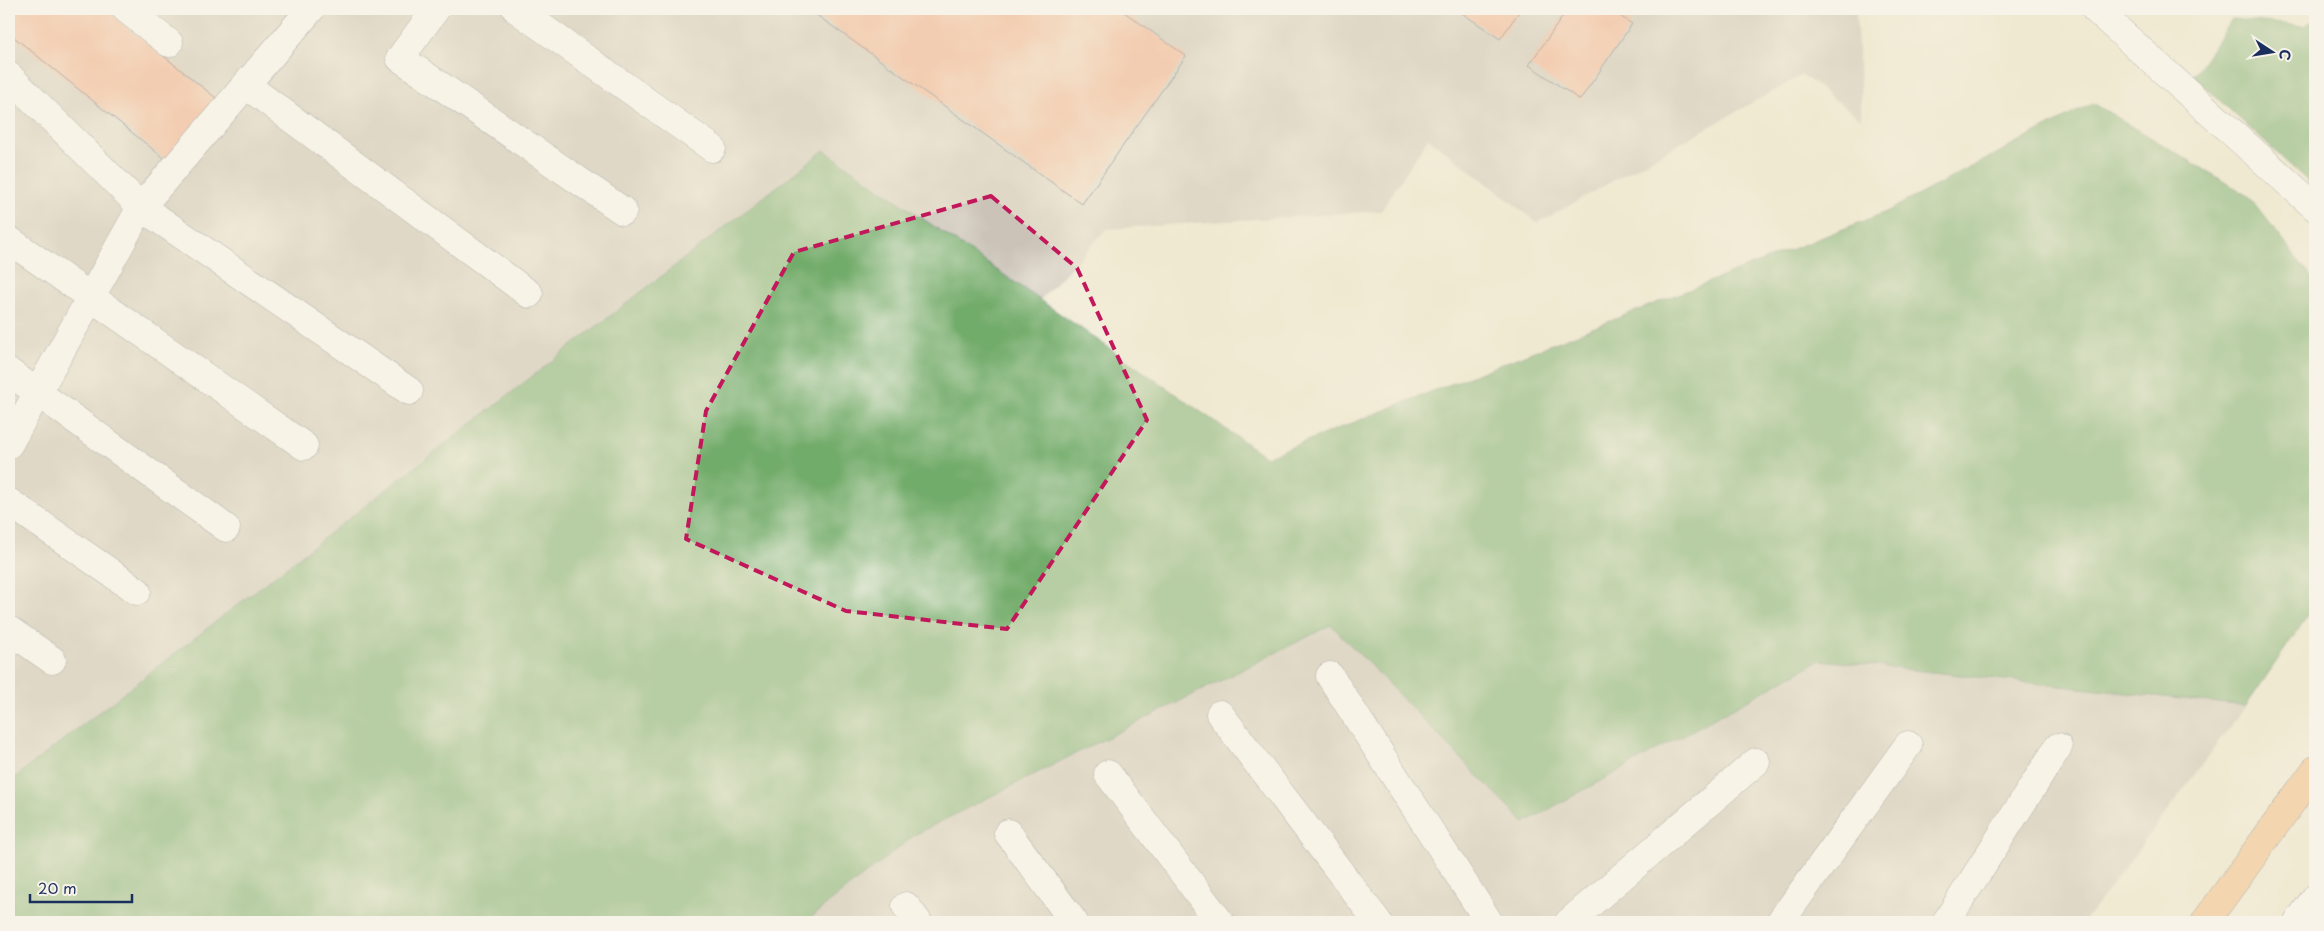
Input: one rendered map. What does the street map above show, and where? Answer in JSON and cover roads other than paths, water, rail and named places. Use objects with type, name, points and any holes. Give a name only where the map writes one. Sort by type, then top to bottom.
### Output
[{"type":"main road","points":[[2205,922],[2315,770]]},
{"type":"lane","points":[[126,9],[169,43]]},
{"type":"lane","points":[[9,444],[141,207],[311,9]]},
{"type":"lane","points":[[436,9],[400,58],[623,211]]},
{"type":"lane","points":[[516,9],[712,148]]},
{"type":"lane","points":[[2095,9],[2315,207]]},
{"type":"lane","points":[[9,76],[141,207],[409,391]]},
{"type":"lane","points":[[246,85],[529,294]]},
{"type":"lane","points":[[9,240],[304,446]]},
{"type":"lane","points":[[9,372],[226,528]]},
{"type":"lane","points":[[9,502],[137,592]]},
{"type":"lane","points":[[9,630],[52,660]]},
{"type":"lane","points":[[1330,676],[1490,922]]},
{"type":"lane","points":[[1220,714],[1378,922]]},
{"type":"lane","points":[[1780,922],[1908,745]]},
{"type":"lane","points":[[1946,922],[2058,747]]},
{"type":"lane","points":[[1569,922],[1756,762]]},
{"type":"lane","points":[[1108,774],[1220,922]]},
{"type":"lane","points":[[1008,833],[1074,922]]},
{"type":"lane","points":[[2298,922],[2315,898]]}]
